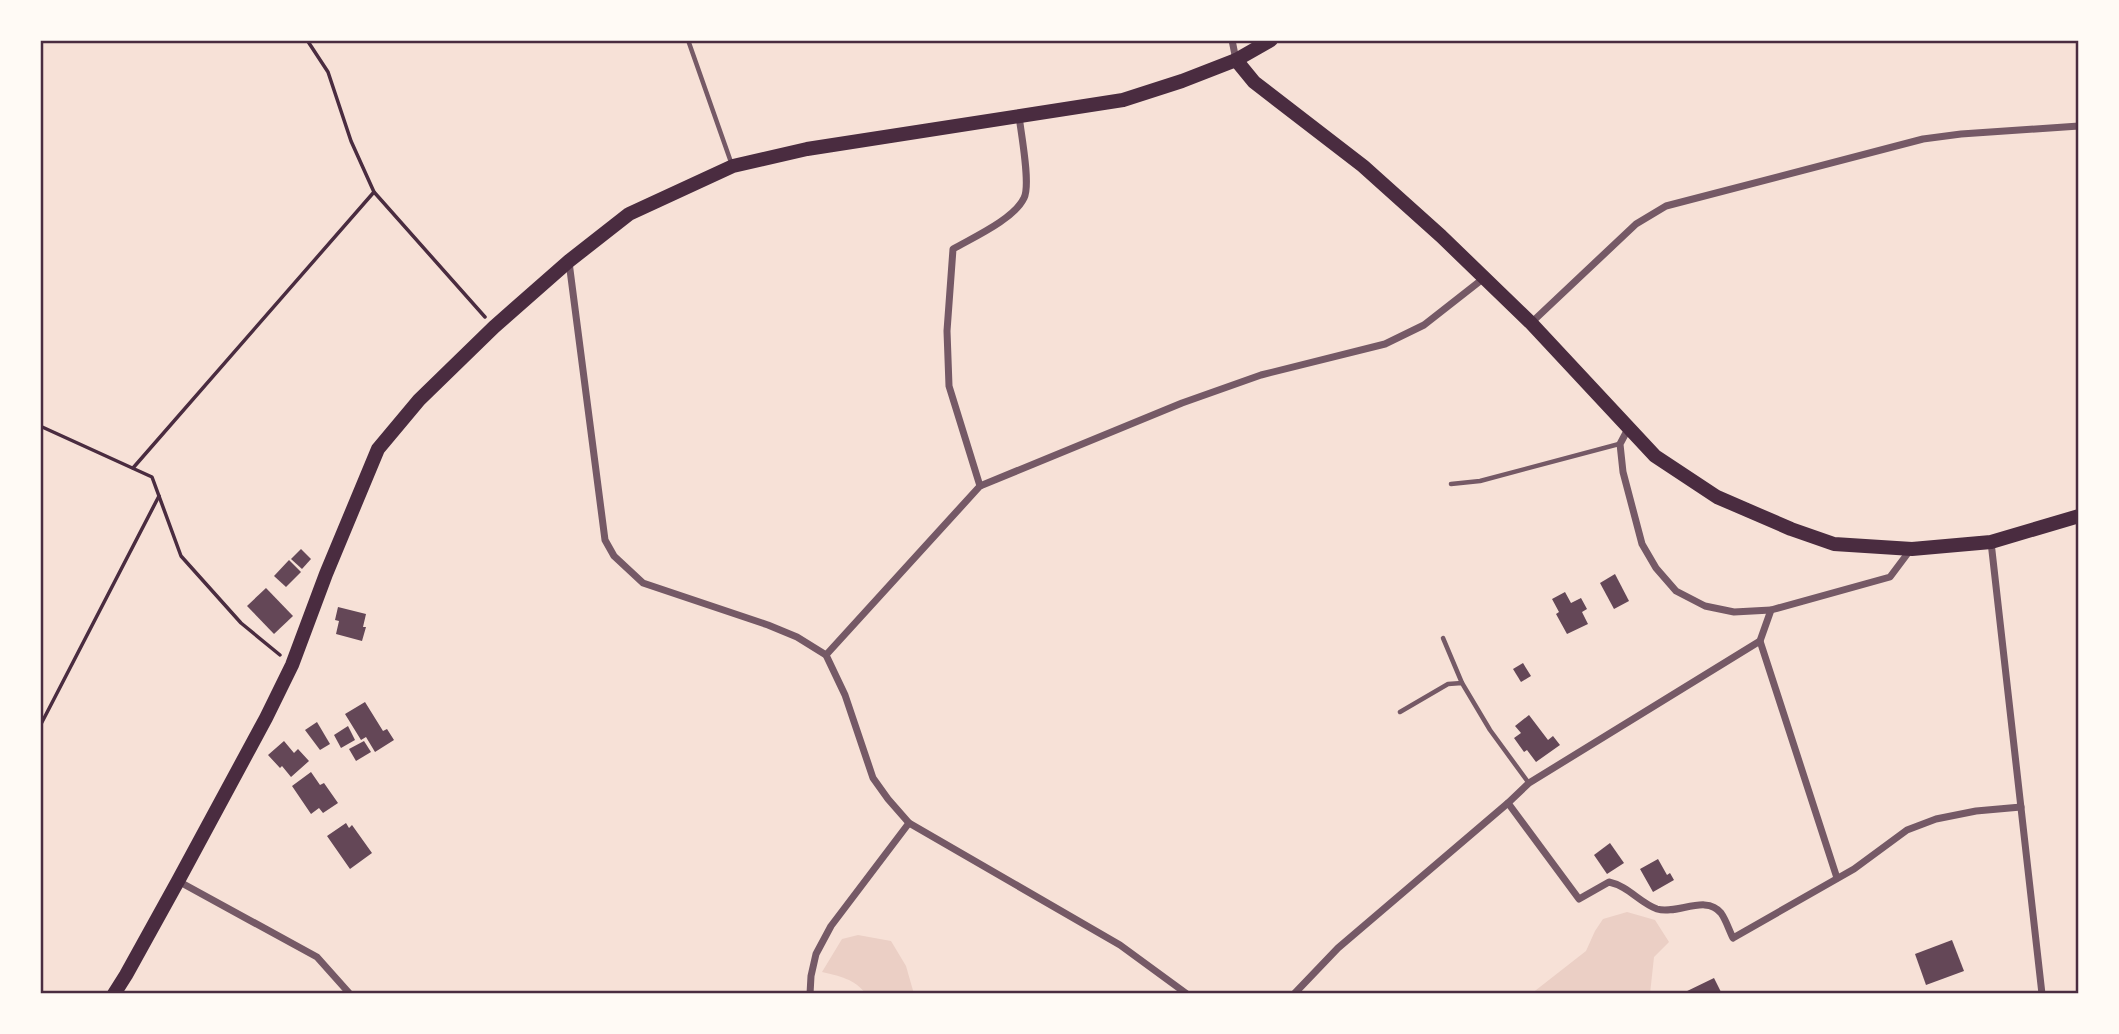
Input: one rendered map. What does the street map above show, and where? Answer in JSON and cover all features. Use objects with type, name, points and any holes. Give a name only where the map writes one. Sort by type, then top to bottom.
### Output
[{"type":"main road","points":[[114,994],[178,881],[292,665],[378,449],[419,400],[494,327],[569,261],[629,214],[733,166],[807,149],[1123,100],[1236,60],[1271,40]]},
{"type":"main road","points":[[1236,60],[1254,82],[1363,166],[1441,236],[1531,323],[1655,456],[1717,497],[1791,529],[1834,544],[1912,549],[1991,542],[2079,516]]},
{"type":"street","points":[[1232,40],[1236,60]]},
{"type":"street","points":[[980,486],[949,386],[947,331],[953,249],[1016,211],[1026,196],[1019,116]]},
{"type":"street","points":[[1531,323],[1636,224],[1666,206],[1923,139],[2079,126]]},
{"type":"street","points":[[569,261],[605,540],[614,556],[643,583],[768,625],[797,637],[826,655],[845,695],[873,778],[909,823],[1120,945],[1187,994]]},
{"type":"street","points":[[826,655],[980,486],[1182,402],[1261,375],[1385,344],[1424,325],[1484,278]]},
{"type":"street","points":[[1629,427],[1620,443],[1623,471],[1642,544],[1656,568],[1676,591],[1705,606],[1734,612],[1771,610],[1890,577],[1912,549]]},
{"type":"street","points":[[1991,542],[2042,994]]},
{"type":"street","points":[[1771,610],[1760,641],[1837,878]]},
{"type":"street","points":[[1294,994],[1338,948],[1529,783],[1760,641]]},
{"type":"street","points":[[1508,803],[1579,899],[1609,882],[1619,884],[1655,908],[1668,911],[1711,905],[1720,912],[1733,938],[1854,869],[1907,830],[1936,819],[1976,811],[2021,807]]},
{"type":"street","points":[[810,994],[816,954],[831,926],[909,823]]},
{"type":"street","points":[[178,881],[317,957],[350,994]]},
{"type":"lane","points":[[688,40],[733,166]]},
{"type":"lane","points":[[1451,485],[1480,481],[1620,443]]},
{"type":"lane","points":[[1443,638],[1462,683],[1490,730],[1529,783]]},
{"type":"lane","points":[[1400,712],[1448,684],[1462,683]]},
{"type":"path","points":[[307,40],[328,72],[351,141],[374,192],[494,327]]},
{"type":"path","points":[[133,468],[374,192]]},
{"type":"path","points":[[40,426],[152,477],[181,556],[241,623],[292,665]]},
{"type":"path","points":[[40,726],[159,496]]},
{"type":"shaded area","points":[[1627,912],[1655,920],[1669,942],[1654,957],[1650,994],[1531,994],[1586,951],[1603,919]]},
{"type":"shaded area","points":[[858,935],[891,941],[906,966],[914,994],[866,994],[852,982],[822,972],[842,939]]},
{"type":"building","points":[[301,549],[311,559],[302,569],[291,559]]},
{"type":"building","points":[[289,560],[301,572],[286,587],[274,576]]},
{"type":"building","points":[[1615,574],[1629,601],[1614,609],[1600,583]]},
{"type":"building","points":[[266,588],[293,616],[274,634],[247,606]]},
{"type":"building","points":[[1565,592],[1571,603],[1581,598],[1587,609],[1582,612],[1588,624],[1567,634],[1556,614],[1559,612],[1552,599]]},
{"type":"building","points":[[338,607],[366,614],[362,641],[336,634]]},
{"type":"building","points":[[1523,663],[1531,676],[1521,682],[1513,669]]},
{"type":"building","points":[[365,702],[383,731],[387,729],[394,740],[375,752],[366,737],[361,740],[345,714]]},
{"type":"building","points":[[1529,715],[1548,740],[1553,736],[1560,745],[1536,762],[1514,738],[1521,733],[1515,726]]},
{"type":"building","points":[[317,722],[330,744],[320,750],[305,730]]},
{"type":"building","points":[[348,726],[355,740],[341,748],[334,735]]},
{"type":"building","points":[[284,741],[294,753],[298,749],[309,761],[291,777],[268,755]]},
{"type":"building","points":[[364,741],[371,752],[356,761],[349,749]]},
{"type":"building","points":[[311,772],[320,785],[324,783],[338,803],[323,813],[319,808],[311,814],[292,786]]},
{"type":"building","points":[[346,823],[349,828],[352,825],[372,853],[350,869],[327,836]]},
{"type":"building","points":[[1610,843],[1624,863],[1607,874],[1594,855]]},
{"type":"building","points":[[1658,859],[1667,875],[1670,873],[1674,880],[1653,892],[1640,869]]},
{"type":"building","points":[[1952,940],[1964,971],[1926,985],[1915,954]]},
{"type":"building","points":[[1714,978],[1722,994],[1681,994]]}]
